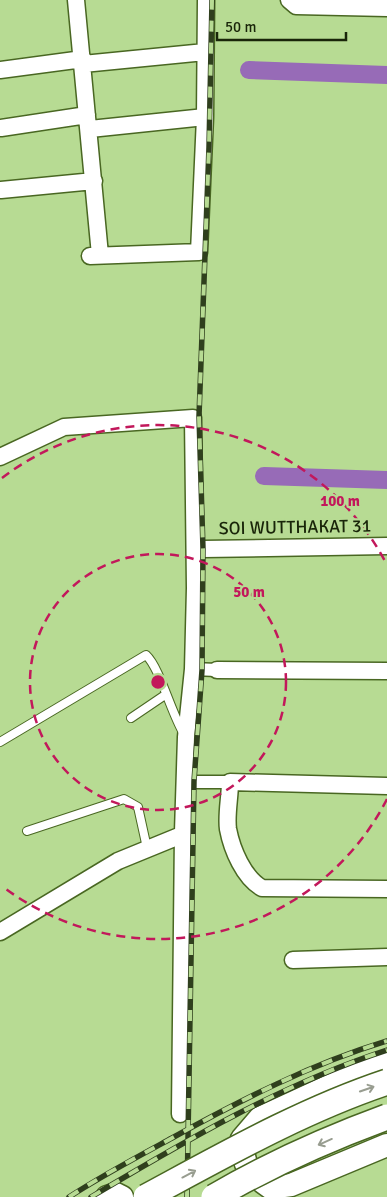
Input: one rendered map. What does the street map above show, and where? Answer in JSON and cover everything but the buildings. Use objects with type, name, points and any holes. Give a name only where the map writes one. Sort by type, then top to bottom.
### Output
[{"type":"main road","points":[[387,1062],[351,1076],[260,1118],[242,1139],[244,1159],[251,1174],[271,1188],[291,1185],[387,1144]]},
{"type":"main road","points":[[146,1197],[241,1146],[348,1095],[387,1082]]},
{"type":"main road","points":[[214,1197],[260,1171],[343,1133],[387,1117]]},
{"type":"main road","points":[[107,1197],[116,1194],[122,1197]]},
{"type":"street","points":[[76,0],[94,181],[95,255],[199,252],[206,117],[206,0]]},
{"type":"street","points":[[289,0],[296,6],[387,8]]},
{"type":"street","points":[[0,70],[83,61],[205,52]]},
{"type":"street","points":[[1,128],[206,117]]},
{"type":"street","points":[[1,190],[94,181]]},
{"type":"street","points":[[0,458],[64,427],[193,418],[196,547],[193,669],[186,737],[180,1114]]},
{"type":"street","name":"SOI WUTTHAKAT 31","points":[[203,549],[387,546]]},
{"type":"street","points":[[193,669],[387,671]]},
{"type":"street","points":[[186,782],[387,786]]},
{"type":"street","points":[[230,782],[228,828],[232,844],[252,883],[262,888],[387,889]]},
{"type":"street","points":[[0,932],[118,861],[184,834]]},
{"type":"street","points":[[293,960],[387,957]]},
{"type":"lane","points":[[0,742],[146,655],[154,665],[175,720],[186,737]]},
{"type":"lane","points":[[131,718],[165,695]]},
{"type":"lane","points":[[27,831],[124,799],[138,807],[147,848]]},
{"type":"waterway","points":[[249,70],[387,75]]},
{"type":"waterway","points":[[264,476],[387,480]]},
{"type":"railway","points":[[187,1197],[194,781],[202,670],[203,549],[199,416],[209,147],[212,0]]},
{"type":"railway","points":[[69,1197],[133,1159],[250,1097],[304,1072],[387,1041]]},
{"type":"railway","points":[[91,1197],[235,1115],[310,1079],[387,1050]]}]
